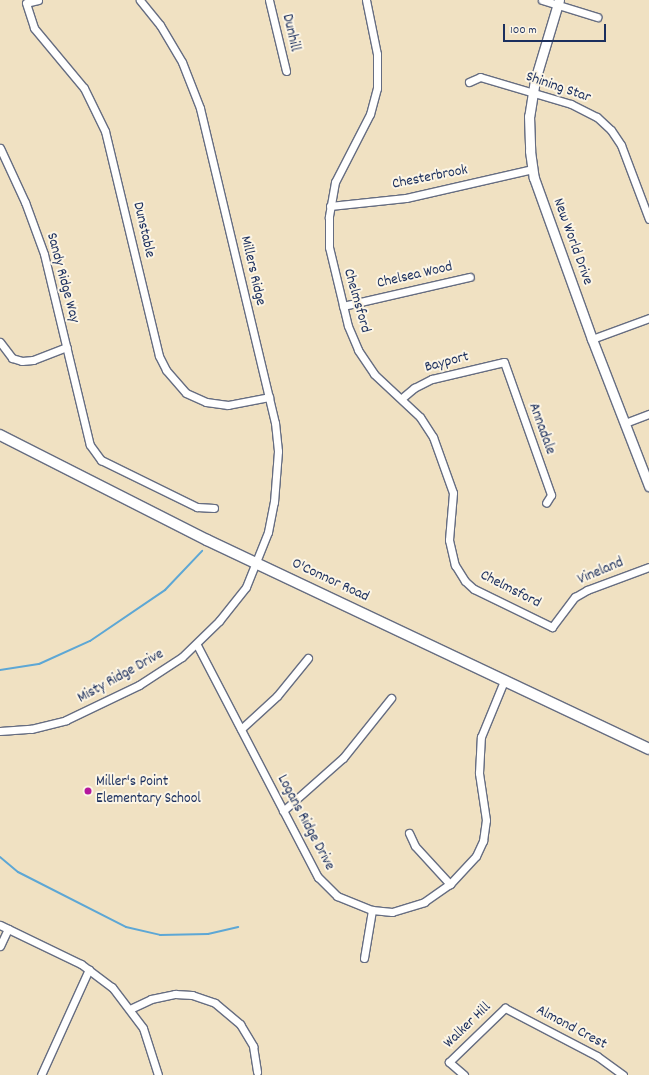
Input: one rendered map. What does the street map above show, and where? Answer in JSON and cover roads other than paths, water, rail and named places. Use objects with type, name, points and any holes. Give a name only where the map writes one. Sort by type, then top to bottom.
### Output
[{"type":"main road","name":"O'Connor Road","points":[[0,435],[257,563],[649,749]]},
{"type":"street","name":"Dunstable","points":[[38,0],[26,3],[34,28],[84,88],[105,131],[159,356],[166,370],[186,393],[206,402],[228,405],[269,397]]},
{"type":"street","name":"Millers Ridge","points":[[140,0],[160,25],[182,62],[200,108],[269,397],[277,444],[277,476],[268,532],[257,563]]},
{"type":"street","name":"Dunhill","points":[[269,0],[286,71]]},
{"type":"street","name":"Chelmsford","points":[[366,0],[377,54],[377,88],[364,126],[340,167],[330,206],[329,248],[351,337],[365,362],[384,384],[402,398],[427,427],[452,486],[453,507],[449,547],[458,571],[464,580],[485,595],[552,627]]},
{"type":"street","points":[[542,0],[559,2],[597,17]]},
{"type":"street","name":"New World Drive","points":[[559,2],[533,93],[528,128],[533,169],[540,197],[592,339],[649,486]]},
{"type":"street","name":"Shining Star","points":[[469,82],[480,77],[533,93],[580,108],[605,124],[624,153],[649,218]]},
{"type":"street","name":"Sandy Ridge Way","points":[[0,148],[25,202],[44,254],[67,347],[80,421],[90,445],[101,460],[197,507],[214,508]]},
{"type":"street","name":"Chesterbrook","points":[[330,206],[406,198],[533,169]]},
{"type":"street","name":"Chelsea Wood","points":[[343,306],[470,276]]},
{"type":"street","points":[[592,339],[649,318]]},
{"type":"street","points":[[0,342],[12,358],[22,361],[33,360],[67,347]]},
{"type":"street","name":"Bayport","points":[[402,398],[426,381],[504,362]]},
{"type":"street","name":"Annadale","points":[[504,362],[551,495],[546,503]]},
{"type":"street","points":[[625,423],[649,414]]},
{"type":"street","name":"Misty Ridge Drive","points":[[0,731],[50,726],[89,711],[161,673],[197,645],[235,602],[246,587],[257,563]]},
{"type":"street","name":"Vineland","points":[[552,627],[575,597],[586,590],[649,567]]},
{"type":"street","name":"Logans Ridge Drive","points":[[197,645],[312,869],[324,884],[344,900],[372,910],[392,912],[410,908],[435,896],[470,865],[483,841],[486,810],[479,773],[479,749],[484,726],[504,681]]},
{"type":"street","points":[[241,729],[277,696],[308,658]]},
{"type":"street","points":[[283,811],[343,758],[391,698]]},
{"type":"street","points":[[409,833],[415,846],[450,884]]},
{"type":"street","points":[[364,958],[372,910]]},
{"type":"street","points":[[0,925],[89,969],[112,987],[130,1009],[150,1044],[158,1075]]},
{"type":"street","points":[[0,946],[8,929]]},
{"type":"street","points":[[42,1075],[89,969]]},
{"type":"street","points":[[130,1009],[151,999],[175,994],[192,995],[215,1003],[240,1024],[253,1046],[257,1072]]},
{"type":"street","name":"Walker Hill","points":[[464,1075],[449,1062],[505,1008]]},
{"type":"street","name":"Almond Crest","points":[[505,1008],[597,1056],[623,1075]]},
{"type":"waterway","points":[[0,670],[39,664],[90,641],[165,590],[202,551]]},
{"type":"waterway","points":[[0,857],[18,872],[126,927],[160,935],[208,934],[238,927]]},
{"type":"place","name":"Miller's Point Elementary School","points":[[88,791]]}]
